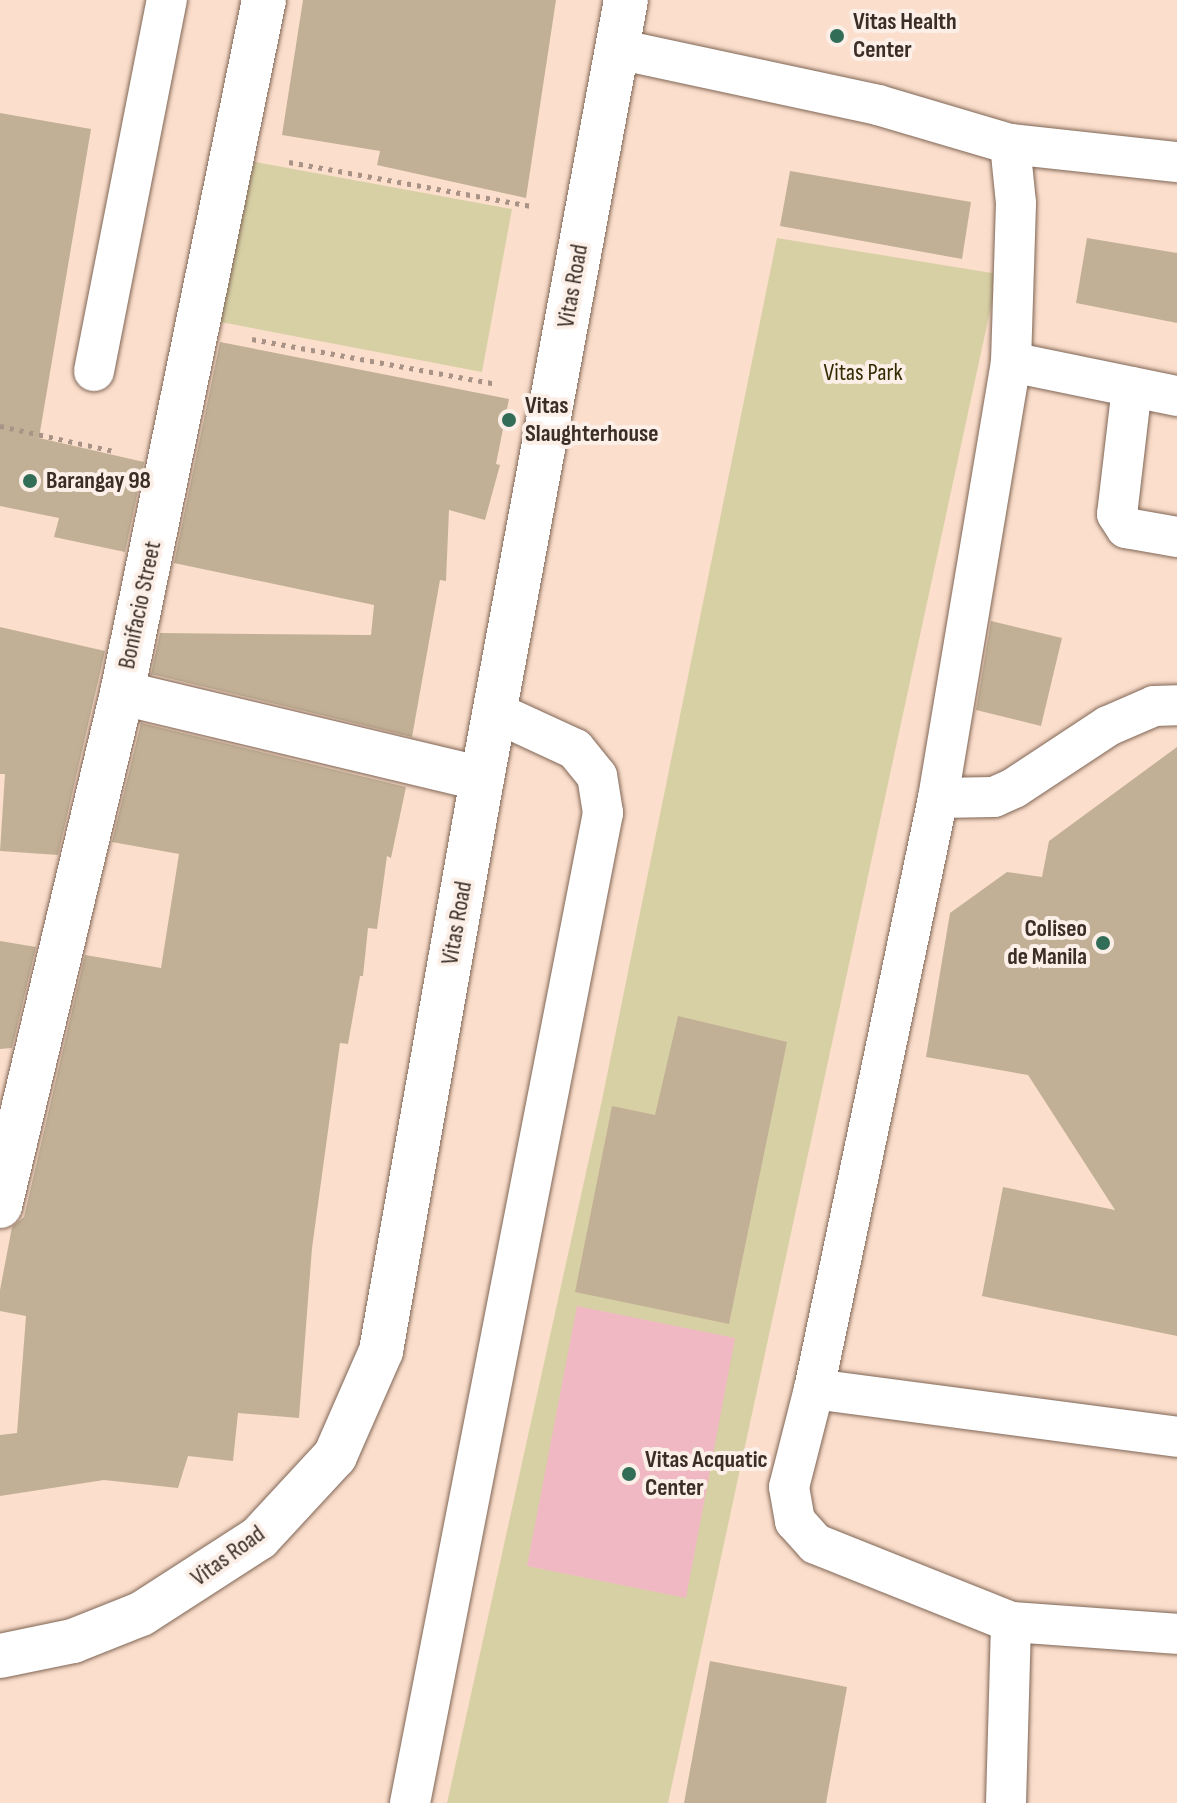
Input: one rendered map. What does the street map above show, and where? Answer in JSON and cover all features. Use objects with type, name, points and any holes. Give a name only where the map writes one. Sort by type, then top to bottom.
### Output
[{"type":"street","name":"Bonifacio Street","points":[[0,1206],[122,693],[264,0]]},
{"type":"street","name":"Vitas Road","points":[[5,1656],[73,1641],[127,1619],[190,1584],[259,1538],[335,1456],[381,1351],[482,779],[626,0]]},
{"type":"street","points":[[122,693],[482,779]]},
{"type":"lane","points":[[94,371],[167,0]]},
{"type":"lane","points":[[617,49],[878,105],[1010,144],[1177,162]]},
{"type":"lane","points":[[1010,144],[1016,203],[1011,362],[938,798],[814,1389],[789,1487],[795,1521],[816,1544],[1011,1622],[1177,1634]]},
{"type":"lane","points":[[1011,362],[1177,396]]},
{"type":"lane","points":[[1132,387],[1117,514],[1126,528],[1177,537]]},
{"type":"lane","points":[[938,798],[994,797],[1014,788],[1108,726],[1154,706],[1177,705]]},
{"type":"lane","points":[[410,1803],[603,813],[597,776],[575,749],[495,712]]},
{"type":"lane","points":[[814,1389],[1177,1437]]},
{"type":"lane","points":[[1006,1803],[1011,1622]]},
{"type":"path","points":[[233,152],[586,216]]},
{"type":"path","points":[[197,329],[553,395]]},
{"type":"path","points":[[0,426],[170,462]]},
{"type":"green space","points":[[244,160],[512,209],[482,372],[215,321]]},
{"type":"green space","name":"Vitas Park","points":[[777,238],[998,274],[668,1803],[447,1803],[602,1100]]},
{"type":"shaded area","points":[[577,1306],[735,1338],[686,1598],[527,1566]]},
{"type":"building","points":[[303,0],[556,0],[526,198],[377,165],[380,151],[282,135]]},
{"type":"building","points":[[0,113],[91,129],[39,438],[144,462],[125,552],[54,537],[59,518],[0,506]]},
{"type":"building","points":[[790,171],[971,202],[962,259],[780,226]]},
{"type":"building","points":[[1087,238],[1177,253],[1177,323],[1076,303]]},
{"type":"building","points":[[220,342],[509,399],[496,464],[500,465],[485,520],[449,510],[446,581],[440,580],[412,737],[151,674],[160,633],[371,635],[374,605],[174,563]]},
{"type":"building","points":[[991,621],[1062,638],[1041,726],[976,710]]},
{"type":"building","points":[[0,627],[105,651],[58,855],[0,851],[5,774],[0,774]]},
{"type":"building","points":[[141,723],[406,787],[391,858],[387,856],[377,929],[368,928],[363,976],[360,976],[348,1044],[340,1043],[312,1248],[299,1418],[238,1413],[233,1461],[188,1456],[178,1488],[104,1480],[0,1496],[0,1435],[17,1433],[26,1316],[0,1311],[0,1290],[12,1227],[24,1217],[85,955],[161,968],[179,854],[112,842]]},
{"type":"building","name":"Coliseo de Manila","points":[[1177,747],[1177,1336],[982,1296],[1003,1187],[1115,1210],[1028,1075],[926,1057],[950,913],[1007,872],[1042,877],[1049,841]]},
{"type":"building","points":[[0,941],[36,947],[12,1048],[0,1049]]},
{"type":"building","points":[[678,1016],[787,1042],[729,1324],[575,1292],[612,1106],[655,1115]]},
{"type":"building","points":[[710,1661],[847,1687],[826,1803],[684,1803]]},
{"type":"place","name":"Vitas Health Center","points":[[837,36]]},
{"type":"place","name":"Vitas Slaughterhouse","points":[[509,420]]},
{"type":"place","name":"Barangay 98","points":[[30,481]]},
{"type":"place","name":"Coliseo de Manila","points":[[1103,943]]},
{"type":"place","name":"Vitas Acquatic Center","points":[[629,1474]]}]
